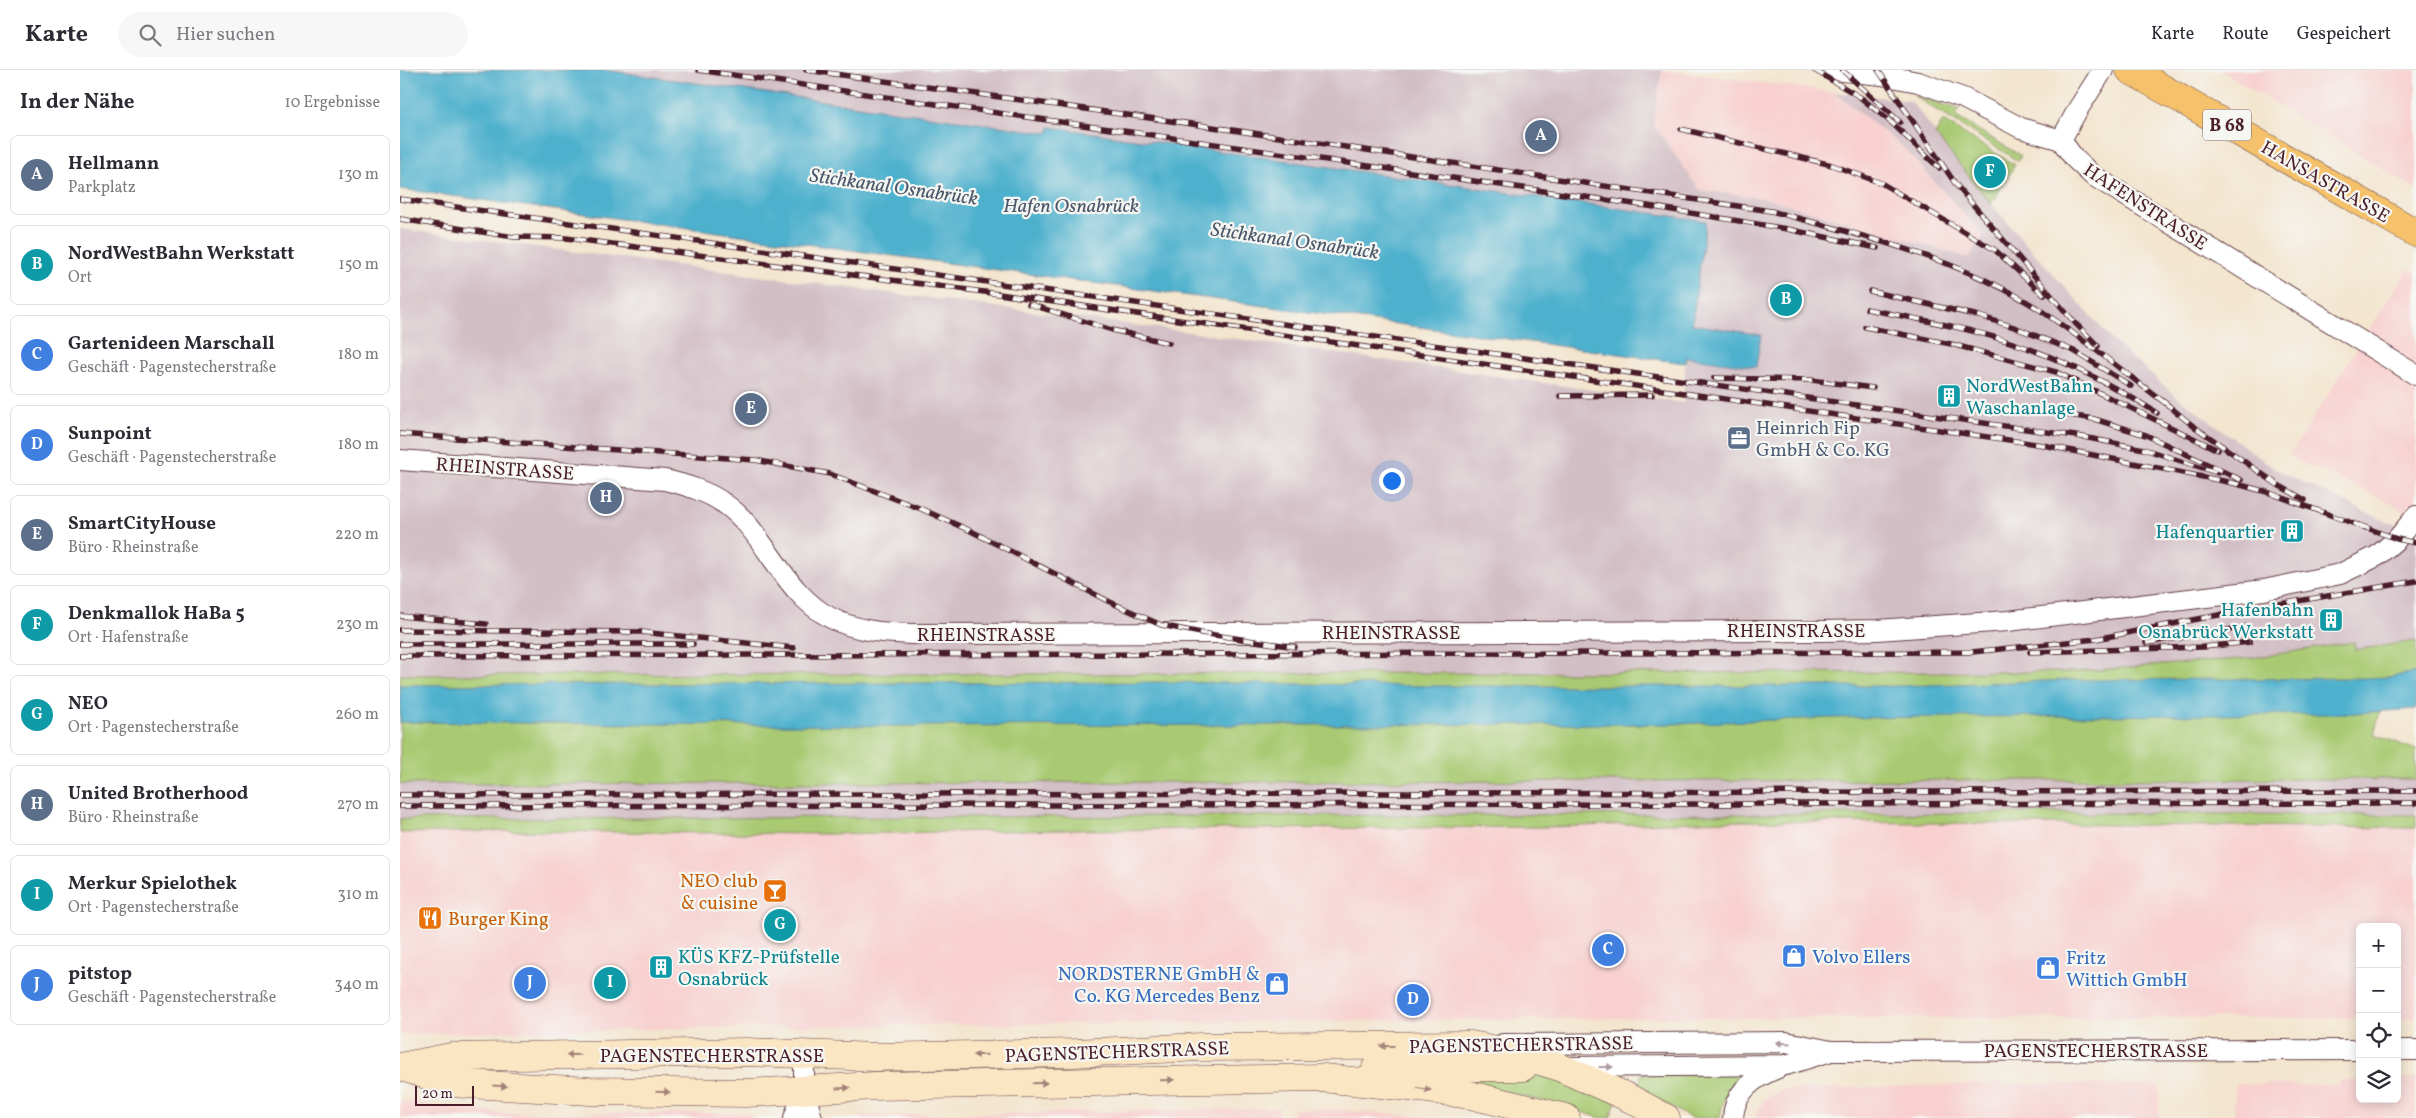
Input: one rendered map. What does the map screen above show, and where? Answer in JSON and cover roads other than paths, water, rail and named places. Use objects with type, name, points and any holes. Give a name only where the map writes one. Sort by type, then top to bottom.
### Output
[{"type":"main road","name":"HANSASTRASSE","points":[[2130,70],[2416,233]]},
{"type":"main road","name":"PAGENSTECHERSTRASSE","points":[[401,1067],[452,1056],[747,1052],[933,1056],[1074,1053],[1201,1046],[1471,1045]]},
{"type":"main road","points":[[1471,1045],[1517,1054],[1557,1066],[1627,1097],[1666,1118]]},
{"type":"main road","points":[[1323,1078],[1367,1068],[1557,1066]]},
{"type":"main road","name":"PAGENSTECHERSTRASSE","points":[[401,1067],[451,1083],[590,1091],[746,1093],[885,1086],[1323,1078]]},
{"type":"main road","points":[[1323,1078],[1461,1094],[1566,1118]]},
{"type":"street","points":[[1834,70],[1882,75],[1918,82],[1963,98],[2021,128],[2061,140],[2078,108],[2103,70]]},
{"type":"street","name":"HAFENSTRASSE","points":[[2061,140],[2074,158],[2092,175],[2416,374]]},
{"type":"street","name":"RHEINSTRASSE","points":[[400,460],[665,480],[696,488],[726,504],[746,525],[787,580],[808,602],[829,617],[849,626],[877,632],[912,634],[1821,631],[1877,630],[2008,621],[2264,590],[2340,574],[2377,556],[2396,539],[2416,516]]},
{"type":"street","name":"PAGENSTECHERSTRASSE","points":[[1471,1045],[1786,1042],[1831,1051],[2356,1050]]},
{"type":"street","points":[[2401,1050],[2416,1050]]},
{"type":"street","name":"PAGENSTECHERSTRASSE","points":[[1557,1066],[1786,1065],[1831,1051]]},
{"type":"street","points":[[804,1054],[804,1090],[812,1118]]},
{"type":"street","points":[[1733,1118],[1736,1100],[1748,1085],[1758,1076],[1786,1065]]},
{"type":"street","points":[[794,1118],[804,1090]]},
{"type":"water","name":"Hafen Osnabrück","points":[[400,70],[604,70],[1048,133],[1050,127],[1706,221],[1692,324],[1761,335],[1756,367],[1686,357],[1685,363],[400,189]]},
{"type":"water","points":[[2416,672],[2416,709],[2342,714],[1827,718],[1673,724],[893,726],[400,722],[400,685],[1165,682],[1436,686],[1899,686],[2073,680],[2364,678],[2390,677]]},
{"type":"railway","points":[[698,70],[1648,206],[1787,229],[1877,248]]},
{"type":"railway","points":[[806,70],[1199,125],[1771,211],[1875,239],[1978,276],[2040,310],[2168,405]]},
{"type":"railway","points":[[1814,70],[1860,97],[1892,123],[1939,168]]},
{"type":"railway","points":[[1842,70],[1900,122]]},
{"type":"railway","points":[[1878,70],[1957,186],[2075,323],[2098,346]]},
{"type":"railway","points":[[1681,129],[1832,165],[1881,183],[1995,250],[2044,295]]},
{"type":"railway","points":[[400,199],[2083,437],[2144,449],[2218,473]]},
{"type":"railway","points":[[400,219],[514,237],[566,238],[992,293],[2043,445],[2233,483],[2267,492],[2366,528]]},
{"type":"railway","points":[[1870,291],[1979,316],[2014,327],[2074,351],[2131,386]]},
{"type":"railway","points":[[1029,304],[1112,330],[1169,343]]},
{"type":"railway","points":[[1867,309],[1959,328],[1995,337],[2032,350],[2087,374],[2157,413]]},
{"type":"railway","points":[[1865,327],[1951,344],[2056,372],[2218,450]]},
{"type":"railway","points":[[1714,378],[1811,380],[1873,388]]},
{"type":"railway","points":[[1560,396],[1652,395]]},
{"type":"railway","points":[[2163,401],[2192,425],[2278,485],[2305,500]]},
{"type":"railway","points":[[2024,408],[2094,419],[2146,435],[2241,480]]},
{"type":"railway","points":[[400,434],[755,460],[830,474],[919,508],[971,531],[1108,601],[1161,625],[1295,647]]},
{"type":"railway","points":[[2359,525],[2397,539],[2416,543]]},
{"type":"railway","points":[[400,656],[1972,652],[2096,639],[2244,610],[2416,581]]},
{"type":"railway","points":[[400,616],[486,624]]},
{"type":"railway","points":[[2146,643],[2247,627]]},
{"type":"railway","points":[[400,630],[641,632],[794,648]]},
{"type":"railway","points":[[2030,652],[2204,647],[2250,642]]},
{"type":"railway","points":[[400,644],[693,644]]},
{"type":"railway","points":[[400,795],[2416,791]]},
{"type":"railway","points":[[400,806],[2416,803]]},
{"type":"place","name":"Hellmann","points":[[1541,136]]},
{"type":"place","name":"Denkmallok HaBa 5","points":[[1990,172]]},
{"type":"place","name":"NordWestBahn Werkstatt","points":[[1786,300]]},
{"type":"place","name":"NordWestBahn Waschanlage","points":[[1949,396]]},
{"type":"place","name":"SmartCityHouse","points":[[751,409]]},
{"type":"place","name":"Heinrich Fip GmbH & Co. KG","points":[[1739,438]]},
{"type":"place","name":"United Brotherhood","points":[[606,498]]},
{"type":"place","name":"Hafenquartier","points":[[2292,531]]},
{"type":"place","name":"Hafenbahn Osnabrück Werkstatt","points":[[2331,620]]},
{"type":"place","name":"NEO club & cuisine","points":[[775,891]]},
{"type":"place","name":"Burger King","points":[[430,918]]},
{"type":"place","name":"NEO","points":[[780,925]]},
{"type":"place","name":"Gartenideen Marschall","points":[[1608,950]]},
{"type":"place","name":"Volvo Ellers","points":[[1794,956]]},
{"type":"place","name":"KÜS KFZ-Prüfstelle Osnabrück","points":[[661,967]]},
{"type":"place","name":"Fritz Wittich GmbH","points":[[2048,968]]},
{"type":"place","name":"pitstop","points":[[530,983]]},
{"type":"place","name":"Merkur Spielothek","points":[[610,983]]},
{"type":"place","name":"NORDSTERNE GmbH & Co. KG Mercedes Benz","points":[[1277,984]]},
{"type":"place","name":"Sunpoint","points":[[1413,1000]]},
{"type":"water label","name":"Stichkanal Osnabrück","points":[[894,186]]},
{"type":"water label","name":"Stichkanal Osnabrück","points":[[1295,240]]}]
